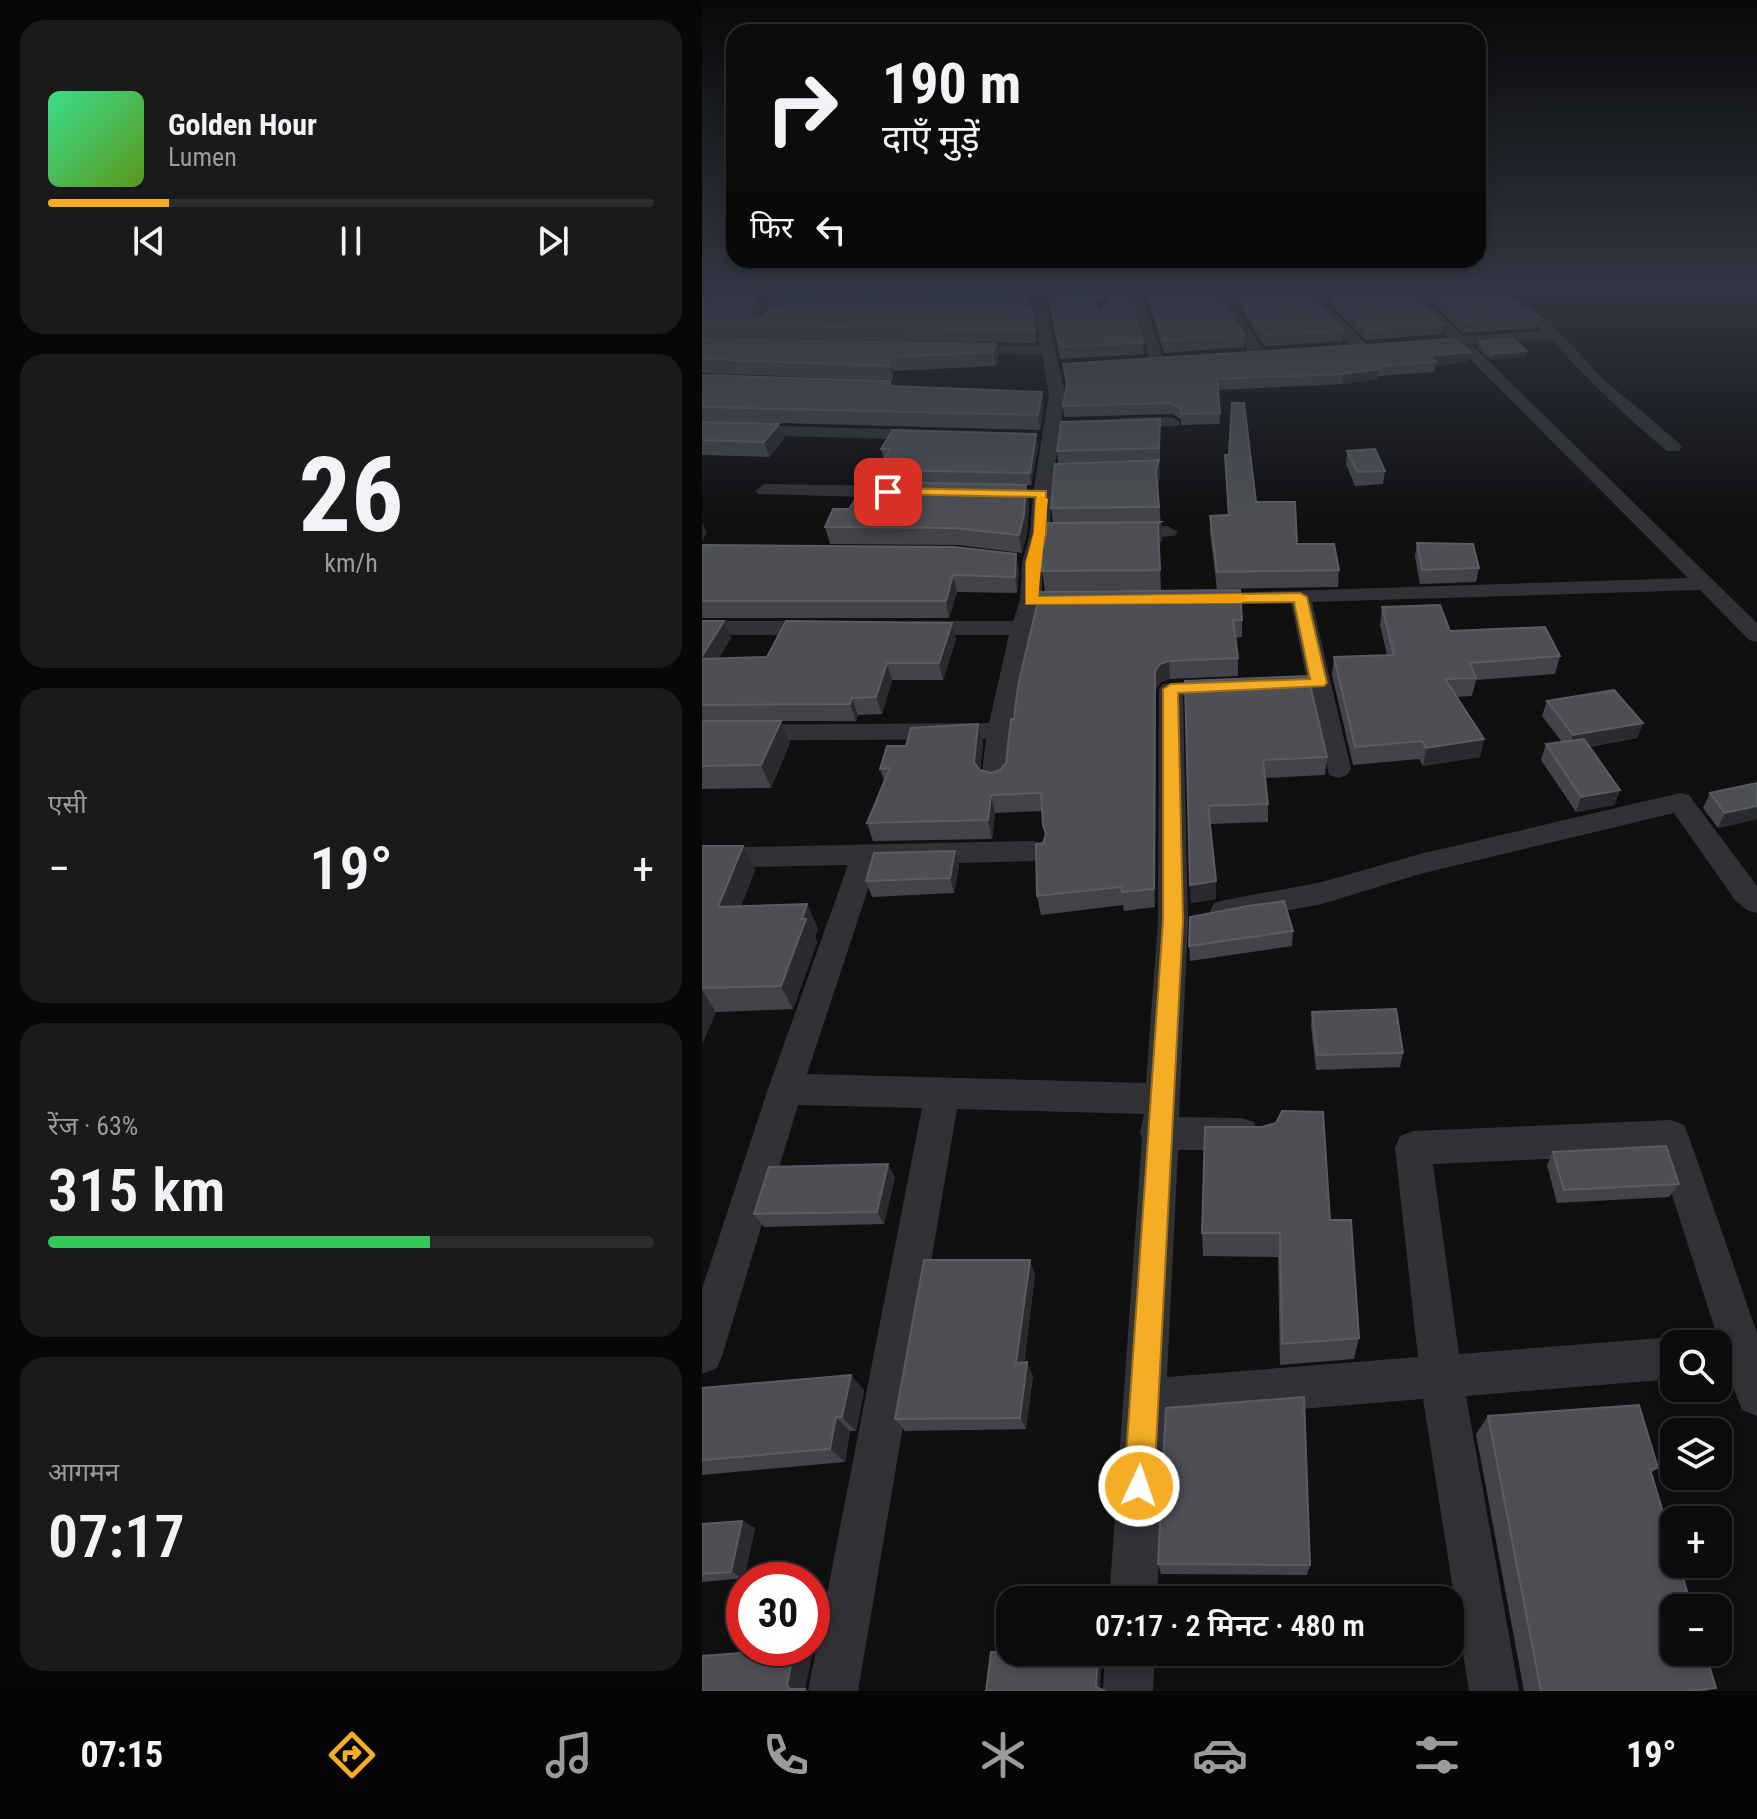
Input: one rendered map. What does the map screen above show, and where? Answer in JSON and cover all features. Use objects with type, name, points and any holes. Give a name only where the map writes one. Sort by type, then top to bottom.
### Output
[{"type":"street","points":[[702,402],[727,382],[737,363]]},
{"type":"street","points":[[994,780],[1000,731],[1022,628],[1031,601],[1025,562],[1047,533],[1034,494],[1054,472],[1049,392],[1057,363]]},
{"type":"street","points":[[1481,363],[1757,635]]},
{"type":"street","points":[[1580,363],[1673,447]]},
{"type":"street","points":[[702,381],[727,382]]},
{"type":"street","points":[[1097,424],[1172,422]]},
{"type":"street","points":[[702,429],[940,435]]},
{"type":"street","points":[[765,490],[919,492]]},
{"type":"street","points":[[1111,533],[1168,532]]},
{"type":"street","points":[[1176,600],[1707,584]]},
{"type":"street","points":[[1300,597],[1338,769]]},
{"type":"street","points":[[1031,601],[1059,601]]},
{"type":"street","points":[[702,628],[846,628]]},
{"type":"street","points":[[894,628],[1022,628]]},
{"type":"street","points":[[1134,1586],[1159,1116],[1173,921],[1171,689],[1319,683]]},
{"type":"street","points":[[702,733],[1000,731]]},
{"type":"street","points":[[1173,921],[1322,893],[1420,864],[1680,802],[1745,892],[1757,902]]},
{"type":"street","points":[[702,858],[1033,851]]},
{"type":"street","points":[[702,1353],[785,1089],[865,856]]},
{"type":"street","points":[[785,1089],[942,1093],[1159,1116],[1260,1134]]},
{"type":"street","points":[[833,1691],[942,1093]]},
{"type":"street","points":[[1494,1691],[1441,1377],[1413,1148],[1671,1137],[1739,1353],[1757,1395]]},
{"type":"street","points":[[1144,1400],[1660,1359]]},
{"type":"street","points":[[1128,1691],[1129,1666]]},
{"type":"building","points":[[807,363],[890,363],[890,366]]},
{"type":"building","points":[[1422,363],[1376,366],[1379,369],[1344,374],[1217,379],[1220,413],[1181,414],[1181,409],[1171,403],[1063,406],[1067,383],[1063,364]]},
{"type":"building","points":[[702,375],[890,381],[890,386],[1042,392],[1038,415],[702,407]]},
{"type":"building","points":[[1232,403],[1244,403],[1256,502],[1295,502],[1297,544],[1334,544],[1339,570],[1217,572],[1210,516],[1229,515],[1225,455],[1229,455]]},
{"type":"building","points":[[1160,419],[1159,448],[1057,451],[1061,422]]},
{"type":"building","points":[[702,422],[779,424],[764,442],[702,440]]},
{"type":"building","points":[[893,430],[1036,434],[1030,473],[877,470],[890,449],[881,449]]},
{"type":"building","points":[[1375,449],[1385,471],[1357,472],[1347,451]]},
{"type":"building","points":[[1159,460],[1156,472],[1159,507],[1051,508],[1055,464]]},
{"type":"building","points":[[866,482],[1026,485],[1019,535],[954,528],[825,527],[833,509],[849,509]]},
{"type":"building","points":[[1161,522],[1158,524],[1160,570],[1042,571],[1042,544],[1048,523]]},
{"type":"building","points":[[1417,543],[1473,544],[1479,568],[1422,570]]},
{"type":"building","points":[[702,545],[954,547],[1016,554],[1015,577],[953,575],[946,601],[702,601]]},
{"type":"building","points":[[1240,590],[1242,620],[1233,620],[1238,658],[1169,661],[1160,664],[1155,671],[1154,889],[1122,892],[1121,887],[1037,896],[1036,844],[1043,843],[1046,834],[1041,793],[991,795],[988,820],[867,823],[890,768],[880,769],[887,746],[906,746],[911,728],[978,724],[974,763],[980,770],[991,773],[1000,770],[1006,763],[1011,719],[1014,719],[1018,686],[1040,592]]},
{"type":"building","points":[[1440,605],[1450,631],[1545,627],[1560,656],[1470,663],[1476,678],[1445,679],[1484,739],[1426,748],[1422,741],[1355,747],[1334,657],[1394,655],[1382,607]]},
{"type":"building","points":[[702,621],[724,621],[702,656]]},
{"type":"building","points":[[786,621],[952,623],[939,663],[887,663],[876,697],[852,698],[850,704],[702,705],[702,659],[767,657]]},
{"type":"building","points":[[1308,676],[1327,757],[1263,760],[1268,804],[1208,806],[1216,881],[1190,885],[1185,681]]},
{"type":"building","points":[[1614,690],[1643,723],[1573,735],[1547,701]]},
{"type":"building","points":[[702,721],[781,721],[761,765],[702,766]]},
{"type":"building","points":[[1584,739],[1620,790],[1581,797],[1546,744]]},
{"type":"building","points":[[1757,783],[1757,806],[1725,813],[1710,793]]},
{"type":"building","points":[[702,846],[743,846],[718,907],[807,904],[802,919],[806,919],[781,986],[702,988]]},
{"type":"building","points":[[955,851],[950,878],[866,881],[874,853]]},
{"type":"building","points":[[1284,901],[1293,931],[1189,946],[1190,917]]},
{"type":"building","points":[[1396,1009],[1403,1053],[1317,1055],[1312,1012]]},
{"type":"building","points":[[1282,1111],[1323,1112],[1330,1220],[1351,1220],[1359,1338],[1282,1344],[1280,1233],[1202,1233],[1205,1127],[1262,1127],[1276,1123]]},
{"type":"building","points":[[1666,1146],[1679,1184],[1564,1190],[1553,1152]]},
{"type":"building","points":[[888,1164],[877,1212],[754,1214],[769,1167]]},
{"type":"building","points":[[924,1260],[1030,1260],[1016,1363],[1027,1362],[1020,1418],[895,1419]]},
{"type":"building","points":[[851,1375],[842,1417],[836,1417],[830,1449],[702,1460],[702,1388]]},
{"type":"building","points":[[1304,1397],[1310,1565],[1158,1564],[1166,1408]]},
{"type":"building","points":[[1639,1405],[1658,1468],[1650,1469],[1661,1506],[1660,1578],[1683,1578],[1688,1594],[1660,1594],[1660,1666],[1709,1666],[1716,1688],[1686,1691],[1541,1691],[1488,1416]]},
{"type":"building","points":[[742,1521],[733,1562],[726,1562],[726,1572],[702,1574],[702,1524]]},
{"type":"building","points":[[991,1652],[996,1652],[996,1666],[1097,1666],[1096,1687],[1105,1691],[986,1691]]},
{"type":"building","points":[[726,1654],[726,1666],[791,1666],[787,1685],[790,1689],[805,1689],[702,1691],[702,1656]]},
{"type":"slow traffic","points":[[1042,499],[1040,533],[1032,563],[1031,601],[1241,598]]},
{"type":"route","points":[[888,492],[1042,494],[1040,533],[1032,563],[1031,601],[1300,597],[1319,683],[1171,689],[1173,921],[1139,1486]]}]
